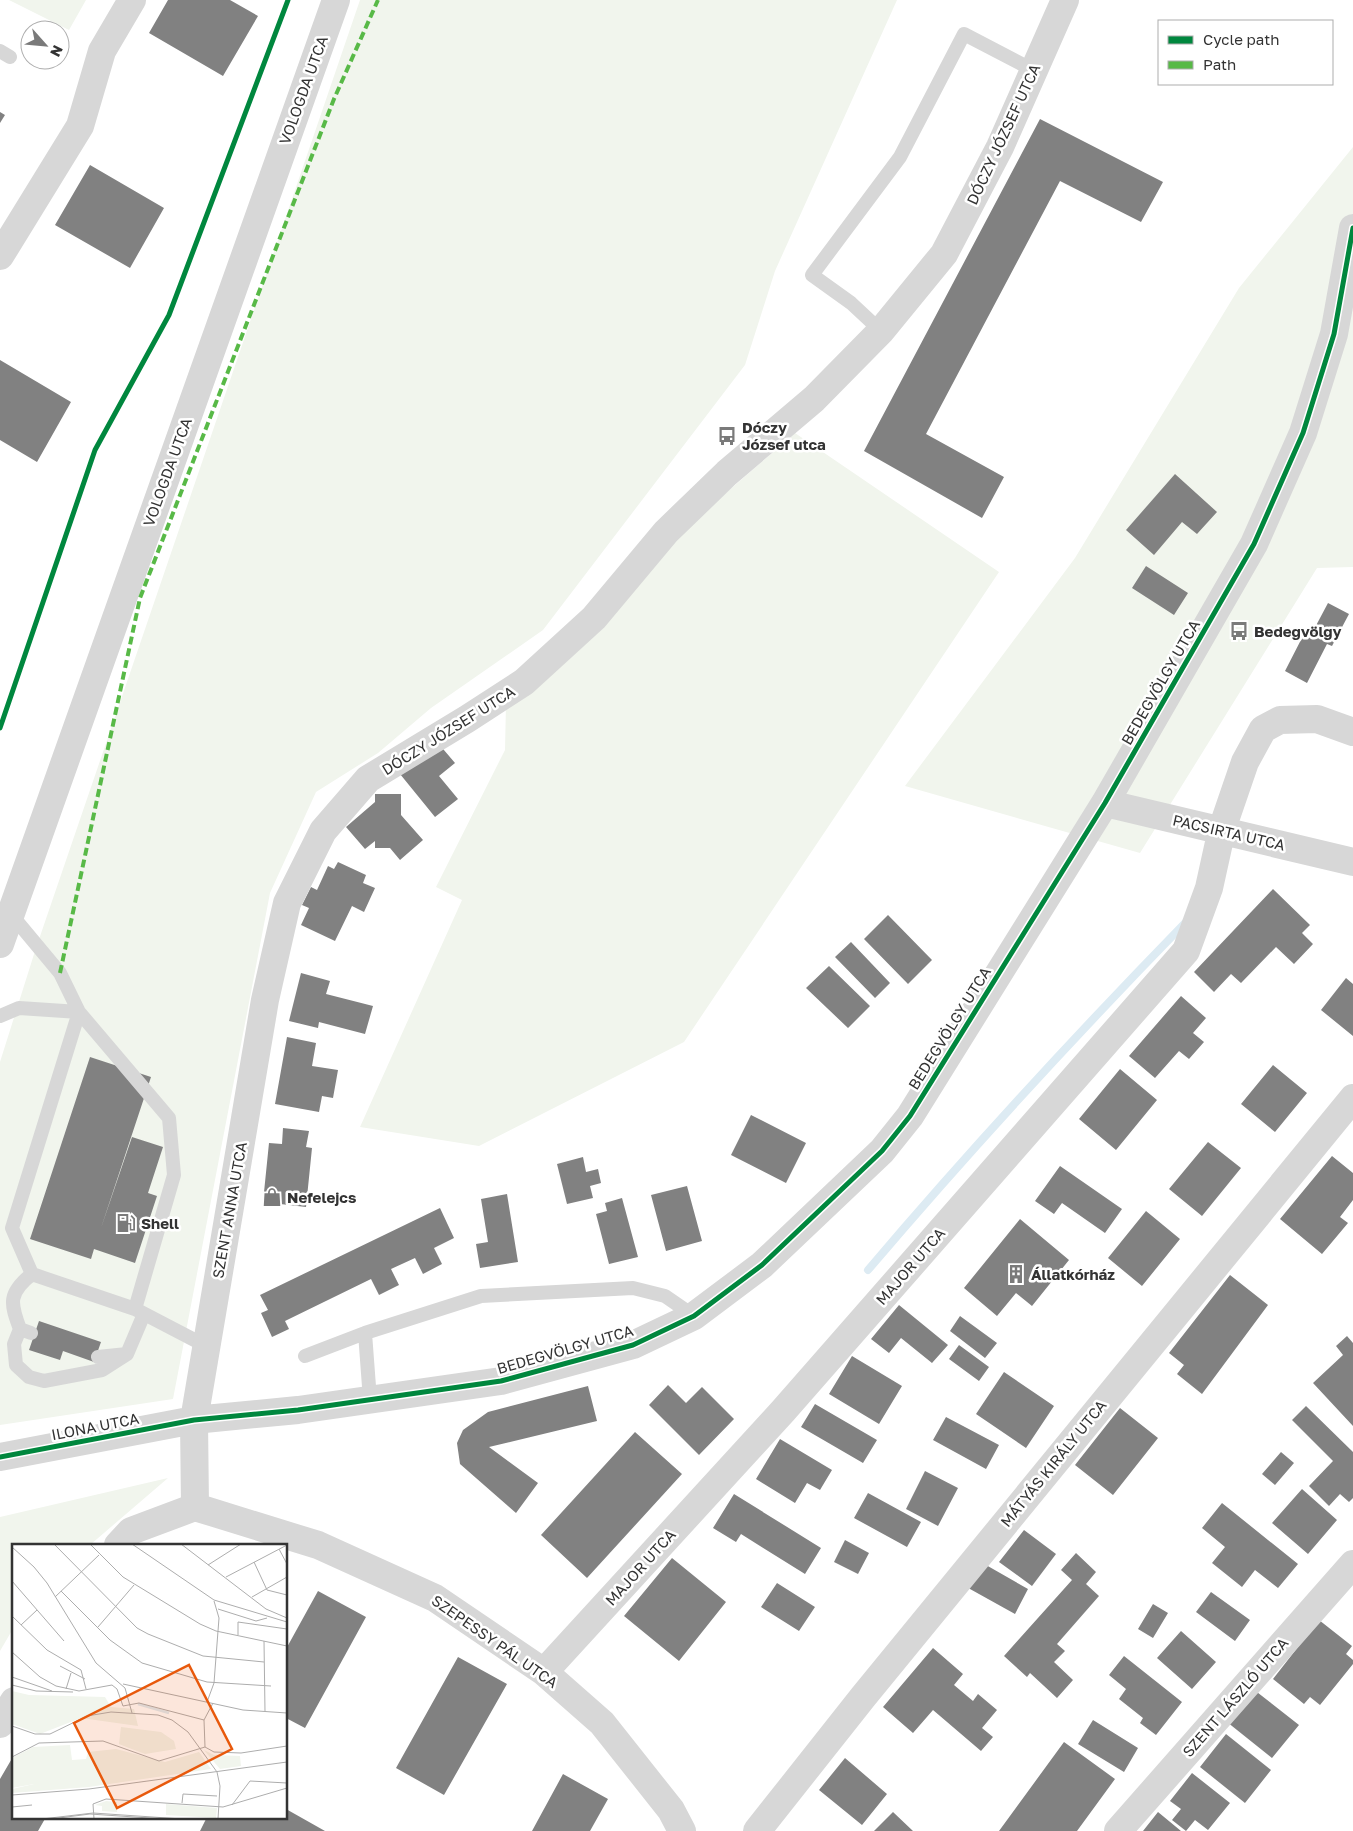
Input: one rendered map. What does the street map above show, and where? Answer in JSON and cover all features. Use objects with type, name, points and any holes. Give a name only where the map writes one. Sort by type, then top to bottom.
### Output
[{"type":"street","points":[[0,256],[80,126],[102,51],[132,0]]},
{"type":"street","name":"VOLOGDA UTCA","points":[[0,944],[336,0]]},
{"type":"street","name":"DÓCZY JÓZSEF UTCA","points":[[265,1000],[287,903],[323,831],[368,779],[524,682],[594,618],[666,532],[727,473],[814,399],[881,332],[944,254],[1000,147],[1065,0]]},
{"type":"street","name":"BEDEGVÖLGY UTCA","points":[[194,1420],[298,1410],[501,1381],[633,1345],[694,1316],[762,1264],[882,1151],[910,1116],[1105,803],[1254,544],[1303,433],[1334,334],[1353,228]]},
{"type":"street","name":"MAJOR UTCA","points":[[544,1672],[783,1411],[1186,951],[1210,888],[1222,829],[1245,762],[1262,729],[1280,720],[1317,719],[1353,732]]},
{"type":"street","name":"PACSIRTA UTCA","points":[[1105,803],[1222,829],[1353,862]]},
{"type":"street","name":"SZENT ANNA UTCA","points":[[195,1507],[194,1420],[265,1000]]},
{"type":"street","name":"MÁTYÁS KIRÁLY UTCA","points":[[766,1828],[869,1690],[1353,1098]]},
{"type":"street","name":"ILONA UTCA","points":[[0,1457],[194,1420]]},
{"type":"street","points":[[119,1544],[131,1531],[195,1507]]},
{"type":"street","name":"SZEPESSY PÁL UTCA","points":[[195,1507],[318,1545],[435,1598],[544,1672],[602,1723],[671,1810],[682,1831]]},
{"type":"street","name":"SZENT LÁSZLÓ UTCA","points":[[1118,1831],[1353,1564]]},
{"type":"street","points":[[0,1724],[12,1704]]},
{"type":"lane","points":[[881,332],[851,303],[812,275],[900,157],[964,34],[1034,70]]},
{"type":"lane","points":[[10,913],[60,973],[79,1012],[169,1118],[174,1175],[127,1354],[102,1370],[44,1381],[29,1377],[16,1365],[14,1344],[26,1331],[12,1308],[19,1285],[32,1274]]},
{"type":"lane","points":[[0,1016],[20,1008],[79,1012]]},
{"type":"lane","points":[[79,1012],[12,1228],[32,1274],[139,1312],[206,1346]]},
{"type":"lane","points":[[304,1356],[365,1333],[481,1296],[633,1288],[665,1296],[694,1316]]},
{"type":"lane","points":[[365,1333],[370,1400]]},
{"type":"lane","points":[[98,1357],[127,1354]]},
{"type":"shaded area","points":[[9,0],[86,0],[70,28],[70,20],[49,20]]},
{"type":"shaded area","points":[[360,0],[897,0],[775,271],[745,365],[543,630],[431,708],[378,753],[316,792],[270,893],[173,1399],[0,1425],[0,1062],[35,951]]},
{"type":"shaded area","points":[[1353,147],[1353,567],[1317,568],[1140,853],[905,786],[1075,558],[1239,288]]},
{"type":"shaded area","points":[[795,433],[999,572],[684,1042],[479,1146],[360,1127],[462,900],[436,887],[505,750],[506,703],[674,538]]},
{"type":"shaded area","points":[[168,1478],[91,1544],[12,1544],[12,1630],[0,1651],[0,1517]]},
{"type":"building","points":[[168,0],[230,0],[258,16],[223,76],[149,33]]},
{"type":"building","points":[[0,112],[5,115],[0,123]]},
{"type":"building","points":[[1040,119],[1163,182],[1141,222],[1060,181],[926,434],[1004,477],[982,518],[864,451]]},
{"type":"building","points":[[90,165],[164,208],[130,268],[55,225]]},
{"type":"building","points":[[0,360],[71,402],[37,462],[0,440]]},
{"type":"building","points":[[1175,474],[1217,512],[1197,534],[1182,522],[1154,555],[1126,530]]},
{"type":"building","points":[[1146,566],[1188,593],[1174,615],[1132,588]]},
{"type":"building","points":[[1328,603],[1349,614],[1332,646],[1327,644],[1307,683],[1285,671],[1305,632],[1311,635]]},
{"type":"building","points":[[438,743],[455,763],[439,776],[458,799],[435,817],[400,774]]},
{"type":"building","points":[[375,794],[401,794],[401,815],[423,840],[400,860],[390,848],[375,848],[375,841],[365,849],[346,827],[375,802]]},
{"type":"building","points":[[338,862],[366,875],[363,883],[375,888],[364,912],[352,906],[335,941],[301,925],[309,908],[302,905],[311,887],[317,890],[328,866],[334,869]]},
{"type":"building","points":[[1273,889],[1310,925],[1302,933],[1313,944],[1294,964],[1276,947],[1241,983],[1231,974],[1214,992],[1194,972]]},
{"type":"building","points":[[888,915],[932,960],[908,984],[864,939]]},
{"type":"building","points":[[851,942],[890,983],[875,998],[835,957]]},
{"type":"building","points":[[829,966],[870,1006],[848,1028],[806,988]]},
{"type":"building","points":[[301,973],[330,981],[326,994],[373,1006],[365,1034],[319,1022],[318,1028],[289,1021]]},
{"type":"building","points":[[1346,978],[1353,984],[1353,1036],[1321,1010]]},
{"type":"building","points":[[1181,996],[1206,1018],[1193,1033],[1204,1042],[1189,1059],[1179,1051],[1155,1078],[1129,1056]]},
{"type":"building","points":[[287,1037],[316,1043],[312,1066],[338,1070],[333,1098],[322,1096],[319,1112],[275,1104]]},
{"type":"building","points":[[90,1057],[151,1077],[101,1228],[132,1137],[163,1147],[148,1193],[157,1196],[135,1263],[94,1249],[91,1259],[30,1239]]},
{"type":"building","points":[[1273,1065],[1307,1093],[1275,1132],[1241,1104]]},
{"type":"building","points":[[1120,1069],[1157,1100],[1116,1150],[1079,1119]]},
{"type":"building","points":[[751,1115],[806,1143],[786,1183],[731,1155]]},
{"type":"building","points":[[283,1128],[309,1131],[306,1147],[312,1148],[306,1207],[263,1202],[269,1143],[282,1144]]},
{"type":"building","points":[[1208,1142],[1241,1168],[1202,1216],[1169,1189]]},
{"type":"building","points":[[1332,1156],[1353,1173],[1353,1200],[1340,1217],[1348,1223],[1322,1254],[1280,1219]]},
{"type":"building","points":[[583,1157],[586,1172],[598,1169],[601,1183],[590,1186],[593,1198],[567,1204],[557,1164]]},
{"type":"building","points":[[1060,1166],[1122,1209],[1105,1233],[1062,1203],[1054,1214],[1035,1201]]},
{"type":"building","points":[[687,1186],[702,1241],[666,1251],[651,1195]]},
{"type":"building","points":[[507,1194],[518,1262],[480,1268],[476,1244],[488,1242],[481,1199]]},
{"type":"building","points":[[622,1198],[638,1257],[609,1264],[596,1214],[607,1211],[605,1203]]},
{"type":"building","points":[[440,1208],[454,1238],[434,1248],[442,1264],[423,1274],[415,1258],[391,1269],[399,1285],[379,1295],[371,1279],[285,1321],[289,1329],[272,1337],[261,1313],[268,1310],[260,1295]]},
{"type":"building","points":[[1146,1211],[1180,1239],[1142,1286],[1108,1258]]},
{"type":"building","name":"Állatkórház","points":[[1020,1219],[1069,1260],[1032,1306],[1016,1293],[997,1316],[964,1288]]},
{"type":"building","points":[[1230,1275],[1268,1305],[1202,1394],[1177,1374],[1184,1365],[1169,1353]]},
{"type":"building","points":[[899,1305],[948,1345],[932,1363],[901,1338],[889,1353],[871,1339]]},
{"type":"building","points":[[960,1316],[997,1343],[985,1358],[950,1331]]},
{"type":"building","points":[[39,1321],[101,1342],[94,1362],[63,1351],[60,1360],[29,1350]]},
{"type":"building","points":[[1347,1336],[1353,1343],[1353,1426],[1313,1383],[1343,1355],[1336,1346]]},
{"type":"building","points":[[959,1345],[989,1367],[979,1381],[949,1359]]},
{"type":"building","points":[[852,1356],[902,1386],[879,1424],[829,1394]]},
{"type":"building","points":[[1004,1372],[1054,1406],[1026,1448],[976,1414]]},
{"type":"building","points":[[668,1385],[686,1403],[702,1387],[734,1419],[699,1455],[649,1405]]},
{"type":"building","points":[[588,1386],[597,1421],[489,1447],[538,1483],[516,1513],[460,1464],[457,1443],[463,1430],[488,1412]]},
{"type":"building","points":[[815,1404],[877,1440],[863,1463],[801,1427]]},
{"type":"building","points":[[1306,1406],[1353,1452],[1353,1498],[1349,1502],[1340,1494],[1329,1506],[1309,1486],[1333,1461],[1292,1420]]},
{"type":"building","points":[[1120,1408],[1158,1438],[1113,1495],[1075,1465]]},
{"type":"building","points":[[946,1417],[999,1445],[986,1469],[933,1440]]},
{"type":"building","points":[[635,1432],[682,1474],[587,1578],[541,1535]]},
{"type":"building","points":[[780,1439],[832,1470],[820,1490],[807,1483],[795,1503],[756,1479]]},
{"type":"building","points":[[1281,1452],[1294,1463],[1275,1485],[1262,1474]]},
{"type":"building","points":[[925,1471],[958,1488],[938,1526],[906,1509]]},
{"type":"building","points":[[1302,1489],[1337,1520],[1308,1554],[1272,1523]]},
{"type":"building","points":[[868,1493],[921,1522],[907,1547],[854,1518]]},
{"type":"building","points":[[734,1494],[821,1548],[805,1574],[741,1534],[736,1542],[713,1528]]},
{"type":"building","points":[[1222,1503],[1298,1564],[1278,1588],[1255,1570],[1242,1587],[1212,1563],[1225,1547],[1202,1528]]},
{"type":"building","points":[[1024,1530],[1056,1554],[1032,1586],[999,1562]]},
{"type":"building","points":[[845,1540],[869,1553],[858,1574],[834,1562]]},
{"type":"building","points":[[1076,1553],[1096,1572],[1086,1584],[1099,1596],[1057,1644],[1065,1651],[1054,1662],[1073,1680],[1057,1698],[1030,1673],[1027,1677],[1004,1656],[1072,1580],[1061,1570]]},
{"type":"building","points":[[672,1558],[726,1602],[679,1661],[624,1616]]},
{"type":"building","points":[[979,1561],[1028,1589],[1015,1614],[961,1584]]},
{"type":"building","points":[[777,1583],[815,1607],[799,1631],[761,1607]]},
{"type":"building","points":[[318,1591],[366,1617],[305,1728],[288,1719],[288,1645]]},
{"type":"building","points":[[1211,1592],[1250,1620],[1235,1641],[1196,1612]]},
{"type":"building","points":[[1153,1604],[1168,1613],[1153,1638],[1138,1629]]},
{"type":"building","points":[[1319,1620],[1352,1646],[1346,1654],[1353,1660],[1353,1664],[1320,1705],[1310,1697],[1304,1704],[1273,1679]]},
{"type":"building","points":[[1181,1631],[1216,1662],[1192,1689],[1157,1658]]},
{"type":"building","points":[[933,1648],[963,1674],[954,1685],[973,1701],[978,1694],[997,1710],[982,1728],[993,1737],[981,1751],[933,1710],[913,1733],[883,1707]]},
{"type":"building","points":[[1124,1656],[1182,1702],[1156,1735],[1140,1723],[1143,1718],[1119,1699],[1126,1689],[1109,1675]]},
{"type":"building","points":[[458,1657],[507,1684],[444,1795],[396,1768]]},
{"type":"building","points":[[1253,1689],[1299,1725],[1272,1758],[1227,1722]]},
{"type":"building","points":[[1093,1720],[1138,1748],[1124,1772],[1078,1744]]},
{"type":"building","points":[[1226,1734],[1271,1770],[1245,1803],[1200,1767]]},
{"type":"building","points":[[1064,1742],[1115,1779],[1077,1831],[999,1831]]},
{"type":"building","points":[[12,1758],[12,1818],[45,1818],[38,1831],[0,1831],[0,1779]]},
{"type":"building","points":[[845,1758],[887,1794],[862,1825],[819,1790]]},
{"type":"building","points":[[1192,1773],[1230,1803],[1208,1830],[1195,1820],[1186,1831],[1172,1820],[1181,1809],[1170,1801]]},
{"type":"building","points":[[563,1774],[608,1799],[590,1831],[532,1831]]},
{"type":"building","points":[[288,1810],[325,1831],[200,1831],[206,1818],[288,1818]]},
{"type":"building","points":[[893,1812],[913,1831],[874,1831]]},
{"type":"building","points":[[1158,1812],[1181,1831],[1143,1831]]},
{"type":"waterway","points":[[868,1270],[1024,1093],[1186,922]]},
{"type":"marked path","points":[[60,973],[140,598],[334,99],[378,0]]},
{"type":"cycle path","points":[[0,728],[95,450],[169,315],[288,0]]},
{"type":"cycle path","points":[[0,1457],[194,1420],[298,1410],[501,1381],[633,1345],[694,1316],[762,1265],[882,1151],[910,1116],[1105,803],[1254,544],[1303,433],[1334,334],[1353,228]]},
{"type":"place","name":"Dóczy József utca","points":[[727,436]]},
{"type":"place","name":"Bedegvölgy","points":[[1239,631]]},
{"type":"place","name":"Nefelejcs","points":[[272,1197]]},
{"type":"place","name":"Shell","points":[[126,1223]]},
{"type":"place","name":"Állatkórház","points":[[1016,1274]]}]
